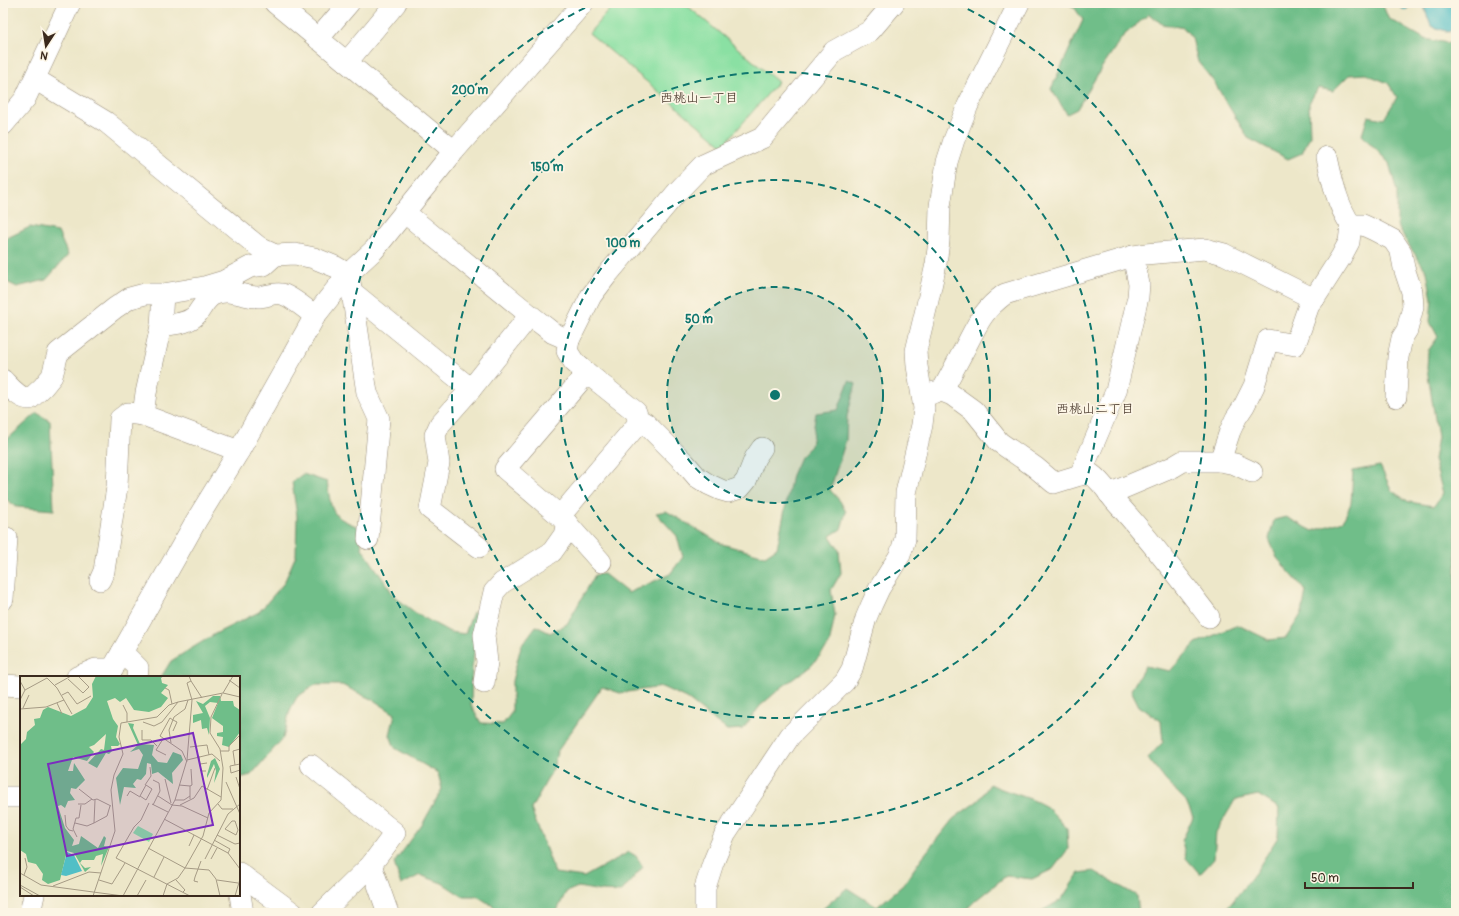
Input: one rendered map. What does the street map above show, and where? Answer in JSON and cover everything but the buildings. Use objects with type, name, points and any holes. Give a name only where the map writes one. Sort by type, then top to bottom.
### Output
[{"type":"street","points":[[3,125],[25,99],[70,3]]},
{"type":"street","points":[[275,3],[454,151]]},
{"type":"street","points":[[318,39],[349,3]]},
{"type":"street","points":[[347,62],[396,3]]},
{"type":"street","points":[[114,666],[196,521],[239,451],[315,316],[350,283],[374,250],[454,151],[583,3]]},
{"type":"street","points":[[484,683],[487,662],[484,635],[494,592],[502,583],[552,552],[564,535],[564,519],[637,425],[638,419],[636,412],[574,362],[568,351],[569,340],[591,296],[678,191],[704,165],[762,138],[834,51],[870,31],[894,3]]},
{"type":"street","points":[[705,913],[705,888],[725,834],[790,736],[845,681],[852,669],[866,618],[872,604],[879,589],[900,555],[905,539],[906,493],[922,425],[924,408],[916,352],[937,256],[940,206],[947,162],[968,105],[1019,3]]},
{"type":"street","points":[[35,79],[106,122],[260,248],[275,255],[295,254],[314,258],[336,267],[350,283],[471,389]]},
{"type":"street","points":[[1220,460],[1230,431],[1254,386],[1268,340],[1295,345],[1309,305],[1342,256],[1349,242],[1351,225],[1345,217],[1337,198],[1327,157]]},
{"type":"street","points":[[404,212],[553,333],[569,340]]},
{"type":"street","points":[[1351,225],[1363,225],[1393,240],[1401,252],[1404,268],[1412,292],[1413,307],[1407,330],[1402,338],[1398,357],[1396,397]]},
{"type":"street","points":[[942,391],[976,326],[993,302],[1005,294],[1133,256],[1205,249],[1224,254],[1314,299]]},
{"type":"street","points":[[3,380],[25,399],[30,399],[43,388],[52,376],[58,353],[130,298],[144,294],[163,294],[204,287],[224,281],[250,267],[264,265],[275,255]]},
{"type":"street","points":[[1133,256],[1139,284],[1138,297],[1116,391],[1095,440],[1096,483],[1140,527],[1209,617]]},
{"type":"street","points":[[350,283],[367,393],[379,419],[368,538]]},
{"type":"street","points":[[161,326],[182,323],[197,315],[203,304],[213,295],[224,292],[234,292],[246,296],[259,297],[281,293],[288,296],[315,316]]},
{"type":"street","points":[[143,415],[146,393],[161,326],[163,294]]},
{"type":"street","points":[[479,547],[430,509],[439,463],[435,435],[440,424],[471,389],[530,315]]},
{"type":"street","points":[[587,373],[505,469],[564,519],[602,562]]},
{"type":"street","points":[[922,398],[935,392],[942,391],[952,395],[974,411],[999,442],[1035,467],[1054,483],[1096,483],[1174,467],[1183,460],[1220,460],[1235,464],[1252,472]]},
{"type":"street","points":[[100,580],[104,571],[116,487],[120,419],[128,414],[143,415],[239,451]]},
{"type":"street","points":[[638,419],[645,423],[697,477],[708,484],[728,492],[740,488],[746,481],[755,458],[762,448]]},
{"type":"street","points":[[3,537],[7,538],[3,599]]},
{"type":"street","points":[[79,676],[96,669],[114,666],[138,668],[137,676]]},
{"type":"street","points":[[3,685],[20,686]]},
{"type":"street","points":[[311,764],[395,833],[371,865],[322,913]]},
{"type":"street","points":[[3,797],[20,797]]},
{"type":"street","points":[[371,865],[388,913]]},
{"type":"street","points":[[240,874],[293,913]]},
{"type":"street","points":[[240,894],[243,913]]},
{"type":"street","points":[[30,913],[34,896]]},
{"type":"green space","points":[[615,3],[684,3],[778,82],[723,146],[589,33]]},
{"type":"green space","points":[[1066,3],[1382,3],[1388,18],[1425,39],[1448,43],[1456,38],[1456,913],[1221,913],[1230,905],[1255,873],[1278,837],[1279,808],[1258,795],[1235,800],[1216,832],[1214,859],[1200,874],[1186,858],[1182,841],[1193,817],[1186,801],[1166,781],[1148,758],[1163,742],[1161,721],[1139,706],[1131,690],[1145,666],[1170,671],[1196,643],[1238,625],[1269,640],[1286,638],[1302,613],[1306,591],[1277,558],[1269,539],[1274,520],[1286,517],[1313,531],[1343,521],[1351,503],[1353,471],[1380,466],[1392,491],[1409,502],[1434,506],[1443,493],[1434,460],[1438,437],[1427,369],[1428,351],[1438,337],[1430,322],[1432,299],[1427,272],[1397,225],[1397,192],[1389,163],[1362,135],[1368,116],[1384,119],[1397,97],[1388,83],[1366,74],[1349,75],[1333,91],[1318,88],[1309,103],[1310,136],[1302,153],[1288,159],[1248,138],[1214,82],[1198,62],[1192,38],[1184,28],[1162,24],[1149,14],[1123,36],[1102,67],[1077,109],[1067,114],[1051,89],[1083,20],[1074,7]]},
{"type":"green space","points":[[30,227],[58,232],[68,255],[46,280],[17,287],[3,280],[3,240]]},
{"type":"green space","points":[[849,381],[856,384],[847,416],[846,440],[830,490],[840,501],[846,512],[841,529],[830,536],[839,550],[841,573],[831,590],[835,615],[829,645],[811,666],[782,687],[760,706],[743,729],[727,730],[686,698],[662,687],[620,693],[602,687],[557,752],[553,769],[531,809],[555,873],[584,877],[629,852],[636,856],[643,867],[621,892],[601,891],[578,887],[566,892],[556,913],[523,913],[520,910],[501,911],[477,896],[462,896],[442,883],[420,875],[401,885],[394,863],[422,825],[442,789],[438,773],[395,748],[390,735],[395,714],[375,701],[342,685],[315,685],[297,697],[290,710],[283,738],[251,775],[240,778],[240,676],[162,676],[171,661],[215,634],[259,612],[284,583],[296,555],[297,516],[292,482],[303,474],[327,482],[331,506],[337,516],[359,527],[362,548],[395,597],[417,614],[450,632],[465,634],[473,612],[479,616],[472,668],[471,705],[481,723],[503,724],[512,712],[512,681],[521,646],[536,626],[550,633],[567,624],[595,575],[604,574],[628,593],[670,574],[683,557],[677,536],[656,513],[666,511],[722,544],[765,556],[777,548],[792,475],[800,457],[811,446],[816,413],[838,410]]},
{"type":"green space","points":[[37,413],[50,421],[54,510],[17,507],[3,497],[3,443]]},
{"type":"green space","points":[[990,784],[1045,806],[1067,828],[1068,849],[1053,869],[1032,879],[1006,876],[976,900],[963,913],[818,913],[847,888],[877,907],[903,885],[921,859],[953,819],[979,800]]},
{"type":"green space","points":[[1094,871],[1137,896],[1139,913],[1038,913],[1061,900],[1079,873]]},
{"type":"water","points":[[1396,3],[1456,3],[1456,26],[1449,32],[1431,26],[1423,4],[1412,4],[1405,11]]},
{"type":"district","name":"西桃山一丁目","points":[[699,97]]},
{"type":"district","name":"西桃山二丁目","points":[[1095,408]]}]
